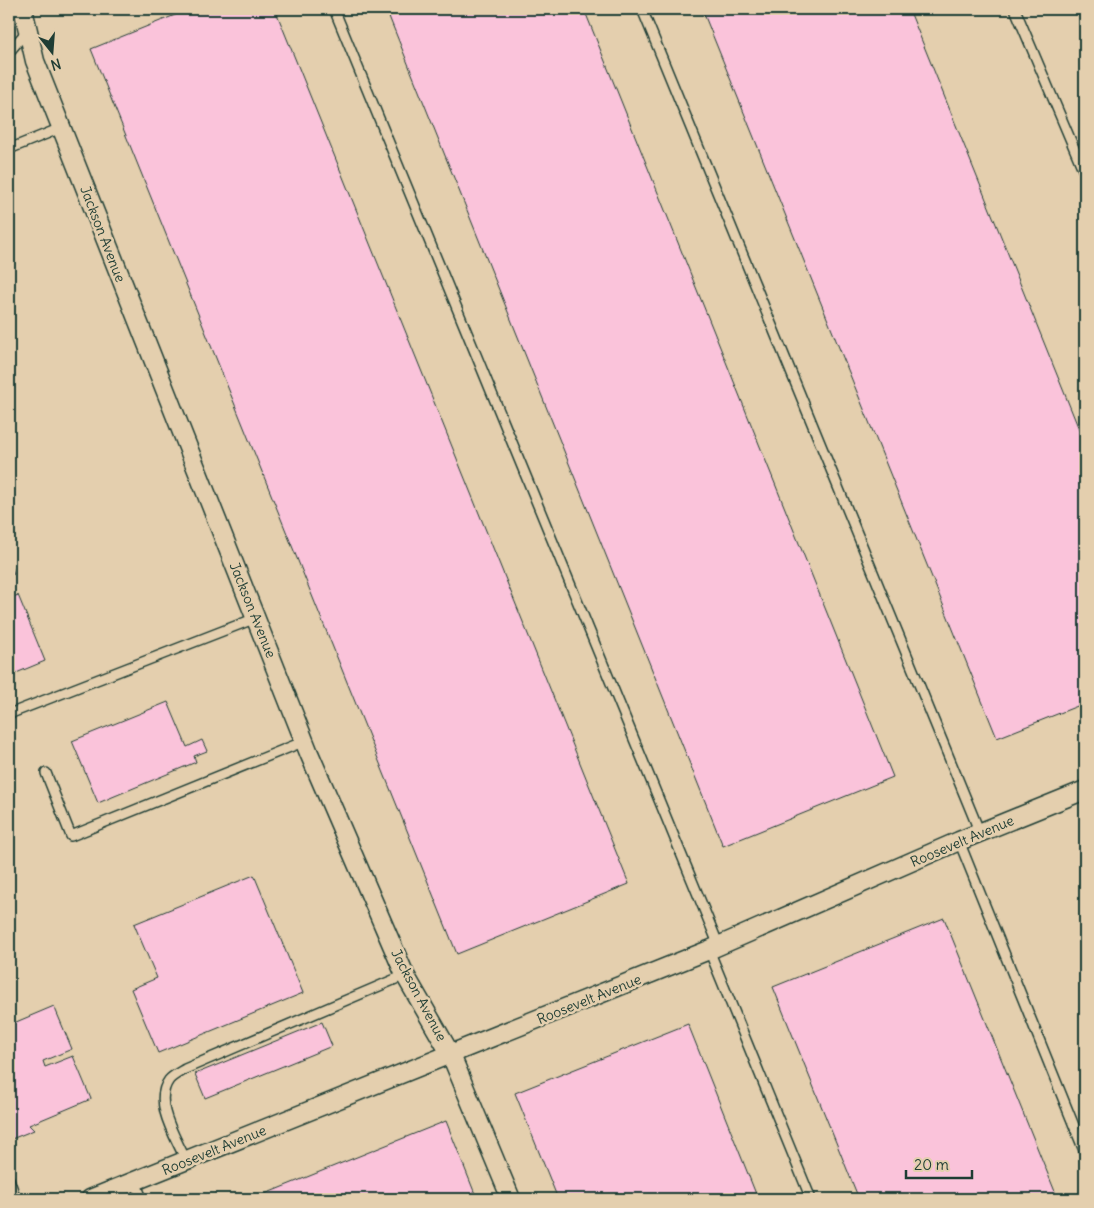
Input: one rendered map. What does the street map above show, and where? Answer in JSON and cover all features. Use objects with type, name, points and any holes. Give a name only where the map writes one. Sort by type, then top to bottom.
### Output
[{"type":"street","name":"Jackson Avenue","points":[[23,9],[35,61],[305,741],[405,974],[451,1054],[510,1199]]},
{"type":"street","name":"Roosevelt Avenue","points":[[90,1199],[714,948],[959,841],[1085,790]]},
{"type":"lane","points":[[334,9],[714,948],[811,1199]]},
{"type":"lane","points":[[642,9],[980,833]]},
{"type":"lane","points":[[1015,9],[1083,160],[1085,174]]},
{"type":"lane","points":[[9,52],[27,31]]},
{"type":"lane","points":[[9,149],[61,128]]},
{"type":"lane","points":[[9,714],[256,618]]},
{"type":"lane","points":[[46,773],[71,836],[305,741]]},
{"type":"lane","points":[[959,841],[1085,1153]]},
{"type":"lane","points":[[186,1161],[165,1113],[163,1093],[169,1079],[185,1069],[405,974]]},
{"type":"lane","points":[[9,1179],[16,1199]]},
{"type":"lane","points":[[135,1182],[142,1199]]},
{"type":"building","points":[[190,9],[275,9],[629,884],[457,954],[91,49]]},
{"type":"building","points":[[386,9],[584,9],[893,777],[723,846]]},
{"type":"building","points":[[702,9],[909,9],[1085,444],[1085,703],[997,738]]},
{"type":"building","points":[[9,560],[14,574],[9,576]]},
{"type":"building","points":[[18,595],[45,661],[9,676],[9,599]]},
{"type":"building","points":[[168,702],[187,747],[202,740],[207,751],[194,756],[196,762],[98,803],[72,741]]},
{"type":"building","points":[[254,875],[303,993],[158,1053],[131,989],[157,978],[134,924]]},
{"type":"building","points":[[944,918],[1058,1199],[859,1199],[773,987]]},
{"type":"building","points":[[54,1006],[72,1049],[43,1061],[45,1067],[73,1056],[91,1099],[29,1125],[34,1130],[9,1140],[9,1075],[11,1074],[9,1069],[9,1025]]},
{"type":"building","points":[[322,1022],[332,1046],[205,1098],[195,1074]]},
{"type":"building","points":[[688,1024],[758,1199],[558,1199],[515,1093]]},
{"type":"building","points":[[446,1121],[477,1199],[255,1199],[255,1198]]}]
